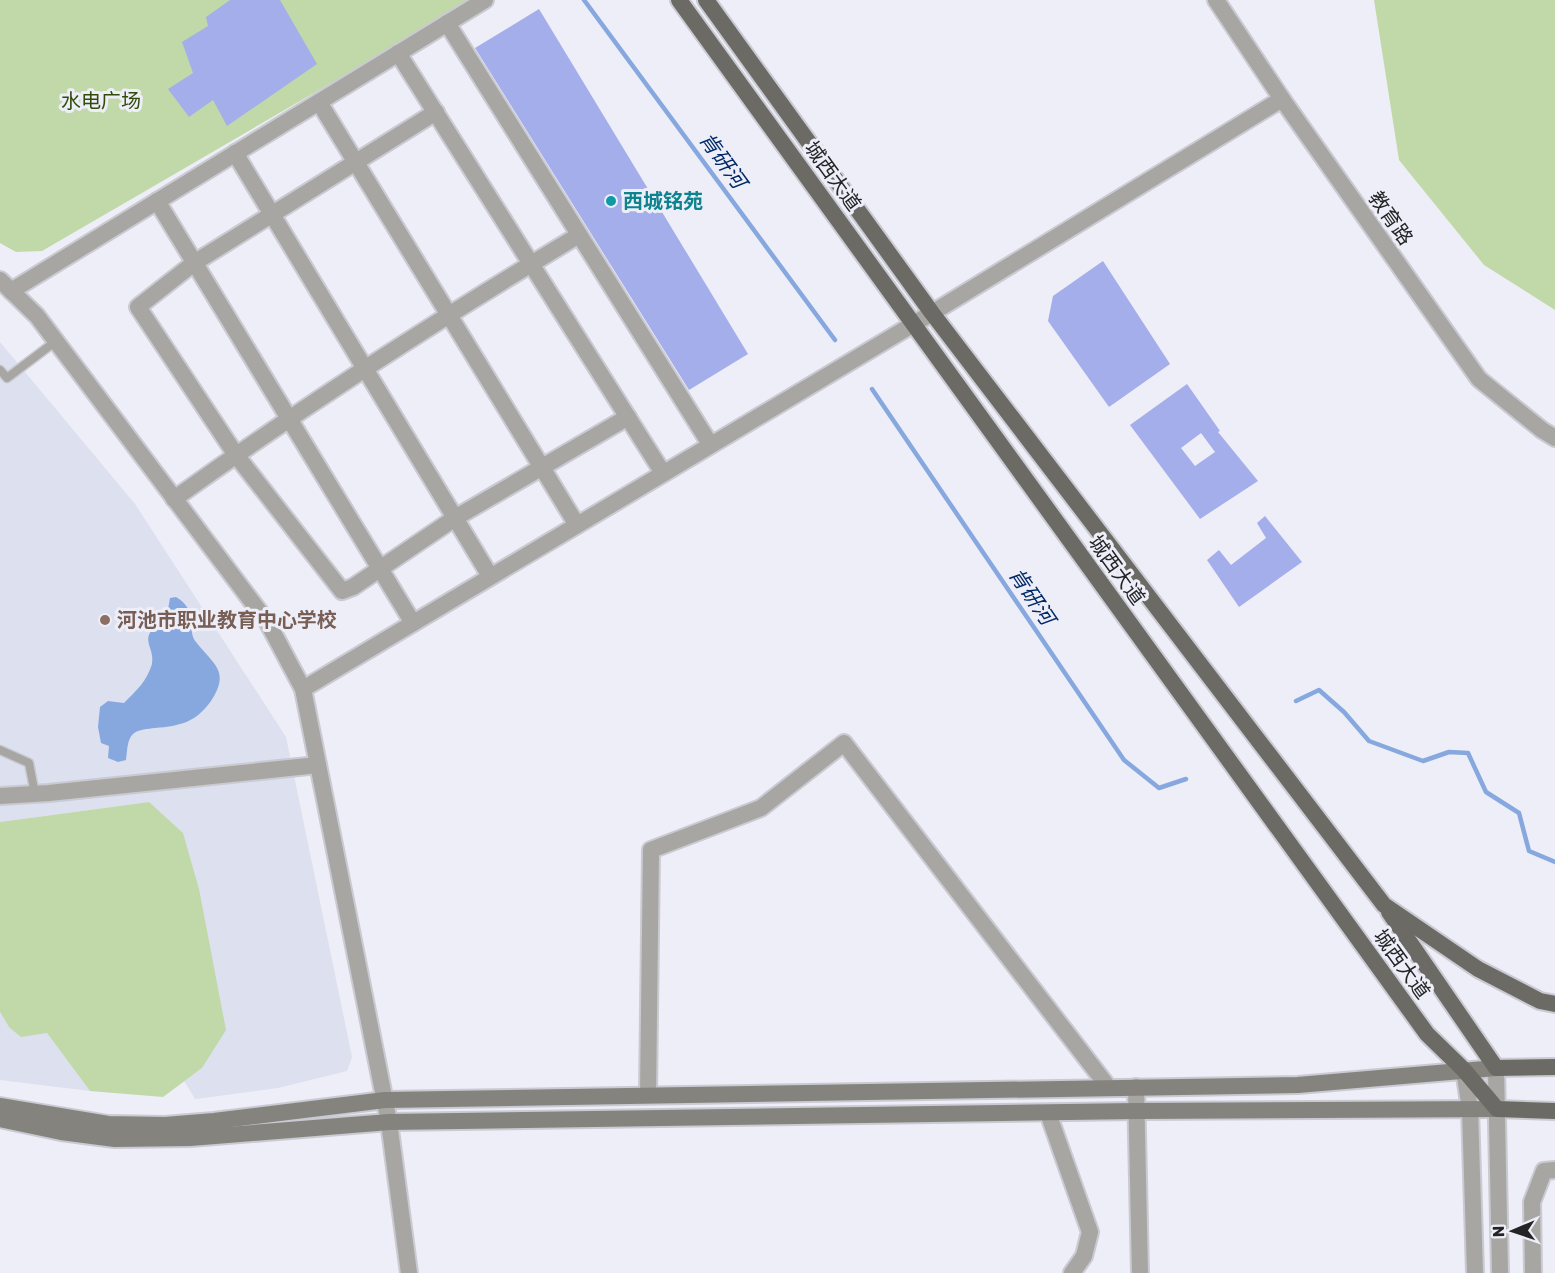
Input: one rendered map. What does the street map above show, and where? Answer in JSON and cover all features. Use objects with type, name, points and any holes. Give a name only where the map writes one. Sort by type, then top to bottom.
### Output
[{"type":"main road","name":"城西大道","points":[[679,0],[1420,1025],[1464,1070],[1497,1109]]},
{"type":"main road","name":"城西大道","points":[[706,0],[932,313],[1384,905],[1478,969],[1540,1001],[1555,1004]]},
{"type":"main road","points":[[1384,905],[1496,1068]]},
{"type":"main road","points":[[0,1106],[108,1124],[165,1125],[385,1100],[1298,1085],[1464,1070],[1555,1068]]},
{"type":"main road","points":[[0,1119],[61,1132],[115,1139],[190,1138],[389,1122],[1136,1112],[1470,1109],[1555,1111]]},
{"type":"street","points":[[409,1273],[389,1122],[303,689],[268,623],[37,316],[6,285],[157,201],[484,0]]},
{"type":"street","name":"教育路","points":[[1216,0],[1282,99],[1479,379],[1555,438]]},
{"type":"street","points":[[447,23],[710,444]]},
{"type":"street","points":[[398,53],[663,473]]},
{"type":"street","points":[[303,689],[932,313],[1282,99]]},
{"type":"street","points":[[319,102],[577,525]]},
{"type":"street","points":[[436,112],[194,263],[138,307],[236,455],[342,591],[353,587],[455,518],[628,417]]},
{"type":"street","points":[[235,153],[490,576]]},
{"type":"street","points":[[157,201],[413,623]]},
{"type":"street","points":[[174,499],[289,418],[366,370],[448,314],[579,235]]},
{"type":"street","points":[[648,1095],[651,850],[761,808],[844,743],[1109,1088]]},
{"type":"street","points":[[0,796],[318,765]]},
{"type":"street","points":[[1496,1068],[1500,1273]]},
{"type":"street","points":[[1464,1070],[1470,1109],[1475,1273]]},
{"type":"street","points":[[1136,1088],[1140,1273]]},
{"type":"street","points":[[1048,1113],[1090,1232],[1084,1256],[1072,1273]]},
{"type":"street","points":[[1533,1273],[1532,1202],[1544,1171],[1555,1170]]},
{"type":"lane","points":[[0,370],[7,378],[56,342]]},
{"type":"lane","points":[[0,750],[29,764],[35,794]]},
{"type":"shaded area","name":"河池市职业教育中心学校","points":[[0,342],[135,504],[286,737],[352,1057],[347,1071],[278,1088],[195,1099],[184,1081],[202,1068],[149,802],[0,822]]},
{"type":"shaded area","points":[[0,1012],[9,1027],[47,1033],[90,1091],[0,1080]]},
{"type":"green space","name":"水电广场","points":[[0,0],[474,0],[42,251],[16,252],[0,243]]},
{"type":"green space","points":[[1374,0],[1555,0],[1555,310],[1484,265],[1399,160]]},
{"type":"green space","points":[[149,802],[183,833],[199,889],[226,1030],[202,1068],[163,1097],[90,1091],[47,1033],[21,1037],[9,1027],[0,1012],[0,822]]},
{"type":"water","points":[[176,597],[183,602],[190,614],[193,637],[217,668],[220,675],[217,691],[200,714],[187,722],[138,731],[133,734],[128,743],[126,760],[118,762],[108,758],[109,746],[101,743],[98,727],[100,707],[108,701],[124,703],[144,681],[152,664],[149,636],[156,626],[166,621],[170,598]]},
{"type":"building","points":[[230,0],[280,0],[317,64],[227,126],[213,100],[189,117],[168,89],[193,73],[182,42],[208,26],[206,17]]},
{"type":"building","name":"西城铭苑","points":[[539,9],[748,354],[689,390],[475,48]]},
{"type":"building","points":[[1103,261],[1170,364],[1109,407],[1048,321],[1053,296]]},
{"type":"building","points":[[1187,384],[1220,431],[1218,432],[1258,481],[1200,519],[1130,425]],"holes":[[[1201,433],[1215,452],[1195,466],[1181,448]]]},
{"type":"building","points":[[1265,516],[1302,562],[1239,607],[1207,560],[1219,550],[1231,565],[1266,538],[1257,523]]},
{"type":"waterway","name":"肯研河","points":[[584,0],[835,340]]},
{"type":"waterway","name":"肯研河","points":[[872,389],[1124,760],[1159,788],[1186,779]]},
{"type":"waterway","name":"肯研河","points":[[1296,701],[1319,690],[1344,712],[1369,741],[1423,761],[1449,752],[1468,753],[1486,792],[1519,813],[1529,851],[1555,862]]},
{"type":"place","name":"西城铭苑","points":[[611,201]]},
{"type":"place","name":"河池市职业教育中心学校","points":[[105,620]]}]
